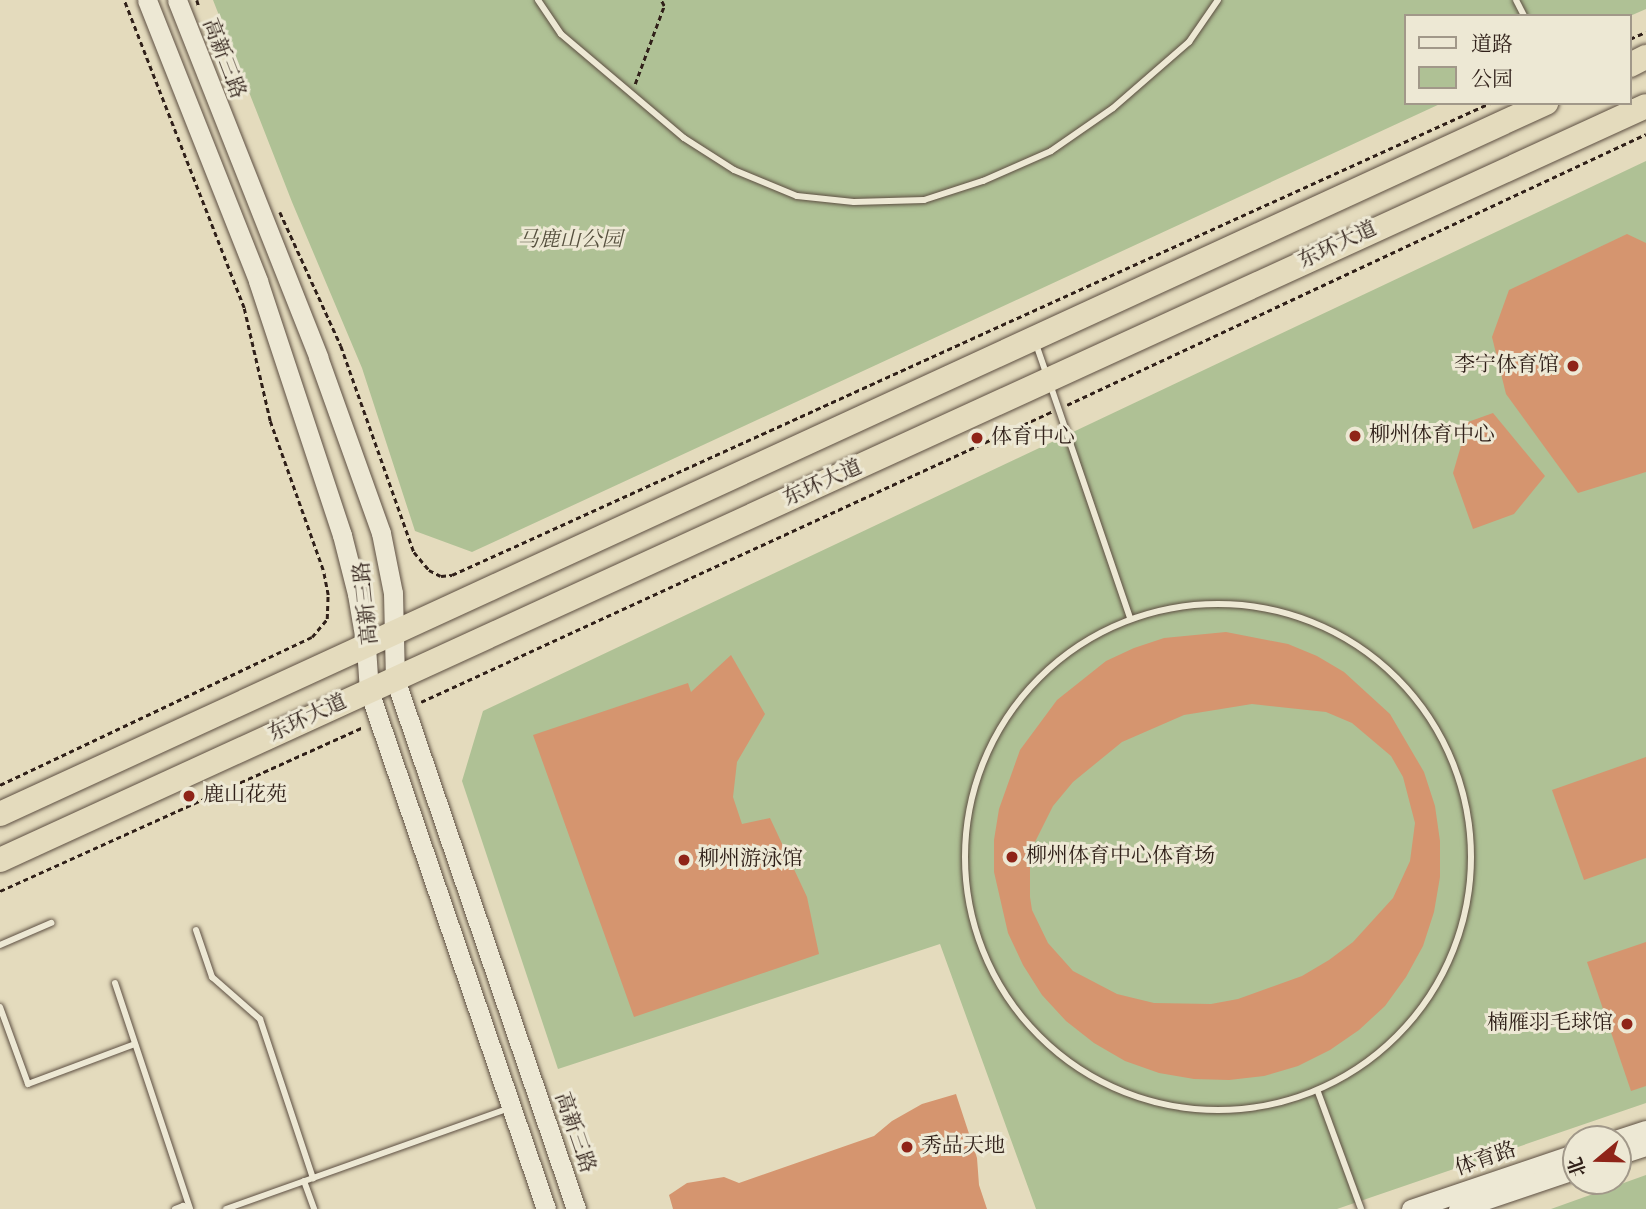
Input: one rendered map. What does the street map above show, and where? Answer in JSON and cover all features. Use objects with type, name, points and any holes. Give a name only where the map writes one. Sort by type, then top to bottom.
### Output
[{"type":"highway","name":"东环大道","points":[[0,814],[1542,105]]},
{"type":"highway","name":"东环大道","points":[[0,860],[1646,106]]},
{"type":"main road","name":"高新三路","points":[[147,0],[258,281],[342,535],[366,646],[369,691],[546,1209]]},
{"type":"main road","name":"高新三路","points":[[177,0],[318,357],[377,521],[388,562],[396,631],[394,679],[576,1209]]},
{"type":"main road","name":"体育路","points":[[1411,1209],[1562,1158]]},
{"type":"main road","name":"体育路","points":[[1458,1209],[1562,1174]]},
{"type":"lane","points":[[538,0],[561,34],[684,138],[734,170],[797,196],[854,202],[924,200],[983,181],[1051,151],[1113,108],[1189,42],[1218,0]]},
{"type":"lane","points":[[1034,339],[1129,618]]},
{"type":"lane","points":[[1188,604],[1248,604],[1307,619],[1360,647],[1406,687],[1441,736],[1459,781],[1472,853],[1466,913],[1446,970],[1413,1021],[1387,1046],[1370,1062],[1318,1092],[1258,1109],[1208,1111],[1196,1111],[1135,1098],[1079,1070],[1031,1030],[995,979],[972,921],[967,884],[964,859],[971,797],[993,739],[1028,688],[1074,646],[1129,618],[1188,604]]},
{"type":"lane","points":[[0,945],[51,923]]},
{"type":"lane","points":[[196,930],[212,976],[260,1019],[313,1178]]},
{"type":"lane","points":[[115,983],[190,1209]]},
{"type":"lane","points":[[0,1007],[29,1084],[135,1044]]},
{"type":"lane","points":[[1318,1092],[1361,1209]]},
{"type":"lane","points":[[226,1209],[512,1108]]},
{"type":"lane","points":[[304,1181],[314,1209]]},
{"type":"lane","points":[[175,1209],[183,1206],[190,1209]]},
{"type":"path","points":[[0,785],[312,637],[327,619],[328,595],[323,570],[270,421],[243,308],[124,0]]},
{"type":"path","points":[[197,0],[200,10]]},
{"type":"path","points":[[632,94],[637,73],[664,6],[661,0]]},
{"type":"path","points":[[279,209],[341,346],[414,552],[429,570],[441,576],[452,575],[1486,105]]},
{"type":"path","points":[[405,709],[1646,134]]},
{"type":"path","points":[[0,891],[379,721]]},
{"type":"green space","name":"马鹿山公园","points":[[213,0],[1646,0],[1646,9],[1632,15],[1404,14],[1404,105],[1438,105],[472,552],[415,531],[362,368],[292,202]]},
{"type":"green space","name":"柳州体育中心","points":[[1646,161],[1646,1103],[1582,1125],[1562,1125],[1562,1132],[1337,1209],[1036,1209],[940,944],[558,1069],[462,781],[483,711]]},
{"type":"green space","points":[[1646,1175],[1646,1209],[1551,1209],[1590,1195],[1632,1195],[1632,1180]]},
{"type":"building","name":"李宁体育馆","points":[[1627,234],[1646,243],[1646,472],[1578,493],[1506,394],[1492,337],[1509,290]]},
{"type":"building","name":"李宁体育馆","points":[[1493,413],[1545,476],[1514,514],[1473,529],[1453,473],[1468,422]]},
{"type":"building","name":"柳州体育中心体育场","points":[[1226,632],[1288,644],[1317,656],[1344,672],[1390,714],[1424,772],[1435,806],[1440,841],[1440,877],[1434,912],[1423,946],[1406,977],[1385,1006],[1359,1030],[1330,1050],[1298,1066],[1264,1076],[1229,1080],[1194,1079],[1159,1073],[1125,1061],[1094,1043],[1066,1021],[1042,995],[1023,965],[1008,933],[994,872],[994,840],[999,809],[1020,750],[1057,700],[1106,661],[1164,638]],"holes":[[[1252,704],[1326,712],[1352,723],[1391,756],[1403,777],[1415,823],[1410,861],[1393,898],[1353,942],[1302,976],[1238,999],[1211,1004],[1154,1003],[1117,994],[1073,971],[1048,943],[1032,910],[1030,897],[1030,852],[1053,806],[1073,782],[1122,742],[1184,715]]]},
{"type":"building","name":"柳州游泳馆","points":[[731,655],[765,714],[737,762],[733,797],[742,824],[770,818],[807,897],[819,954],[634,1017],[533,735],[688,683],[691,692]]},
{"type":"building","points":[[1646,757],[1646,858],[1584,880],[1552,790]]},
{"type":"building","name":"楠雁羽毛球馆","points":[[1646,942],[1646,1086],[1631,1091],[1587,962]]},
{"type":"building","name":"秀品天地","points":[[956,1094],[977,1158],[979,1185],[987,1209],[673,1209],[669,1195],[687,1183],[724,1177],[739,1183],[874,1136],[892,1121],[922,1104]]},
{"type":"place","name":"李宁体育馆","points":[[1573,366]]},
{"type":"place","name":"柳州体育中心","points":[[1355,436]]},
{"type":"place","name":"体育中心","points":[[977,438]]},
{"type":"place","name":"鹿山花苑","points":[[189,796]]},
{"type":"place","name":"柳州体育中心体育场","points":[[1012,857]]},
{"type":"place","name":"柳州游泳馆","points":[[684,860]]},
{"type":"place","name":"楠雁羽毛球馆","points":[[1627,1024]]},
{"type":"place","name":"秀品天地","points":[[907,1147]]}]
